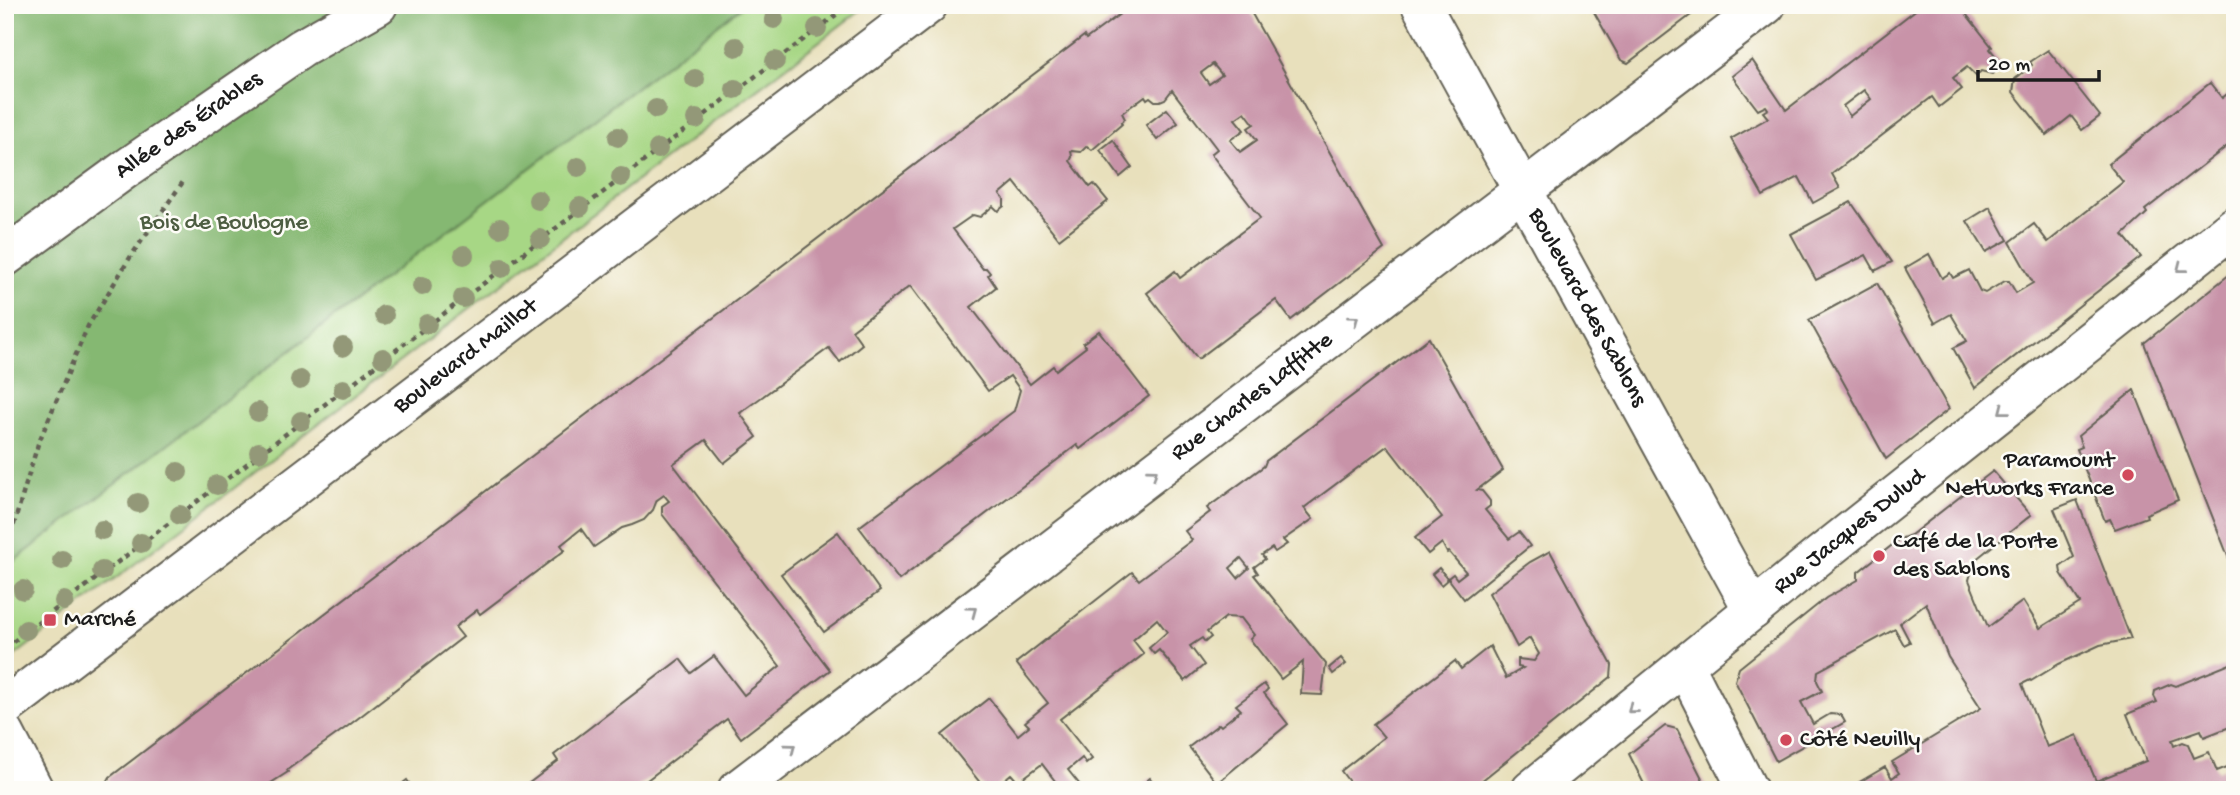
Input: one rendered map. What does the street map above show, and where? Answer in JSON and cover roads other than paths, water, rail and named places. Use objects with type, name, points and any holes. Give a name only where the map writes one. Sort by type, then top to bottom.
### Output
[{"type":"street","name":"Allée des Érables","points":[[5,257],[127,168],[302,48],[378,5]]},
{"type":"street","name":"Boulevard Maillot","points":[[5,707],[929,5]]},
{"type":"street","name":"Boulevard des Sablons","points":[[1421,5],[1754,610]]},
{"type":"street","name":"Rue Charles Laffitte","points":[[737,790],[1766,5]]},
{"type":"street","name":"Rue Jacques Dulud","points":[[1531,790],[2235,226]]},
{"type":"street","points":[[1685,666],[1748,790]]},
{"type":"street","points":[[5,734],[34,790]]},
{"type":"place","name":"Paramount Networks France","points":[[2128,475]]},
{"type":"place","name":"Café de la Porte des Sablons","points":[[1879,556]]},
{"type":"place","name":"Marché","points":[[50,620]]},
{"type":"place","name":"Côté Neuilly","points":[[1786,740]]},
{"type":"park label","name":"Bois de Boulogne","points":[[224,223]]}]
